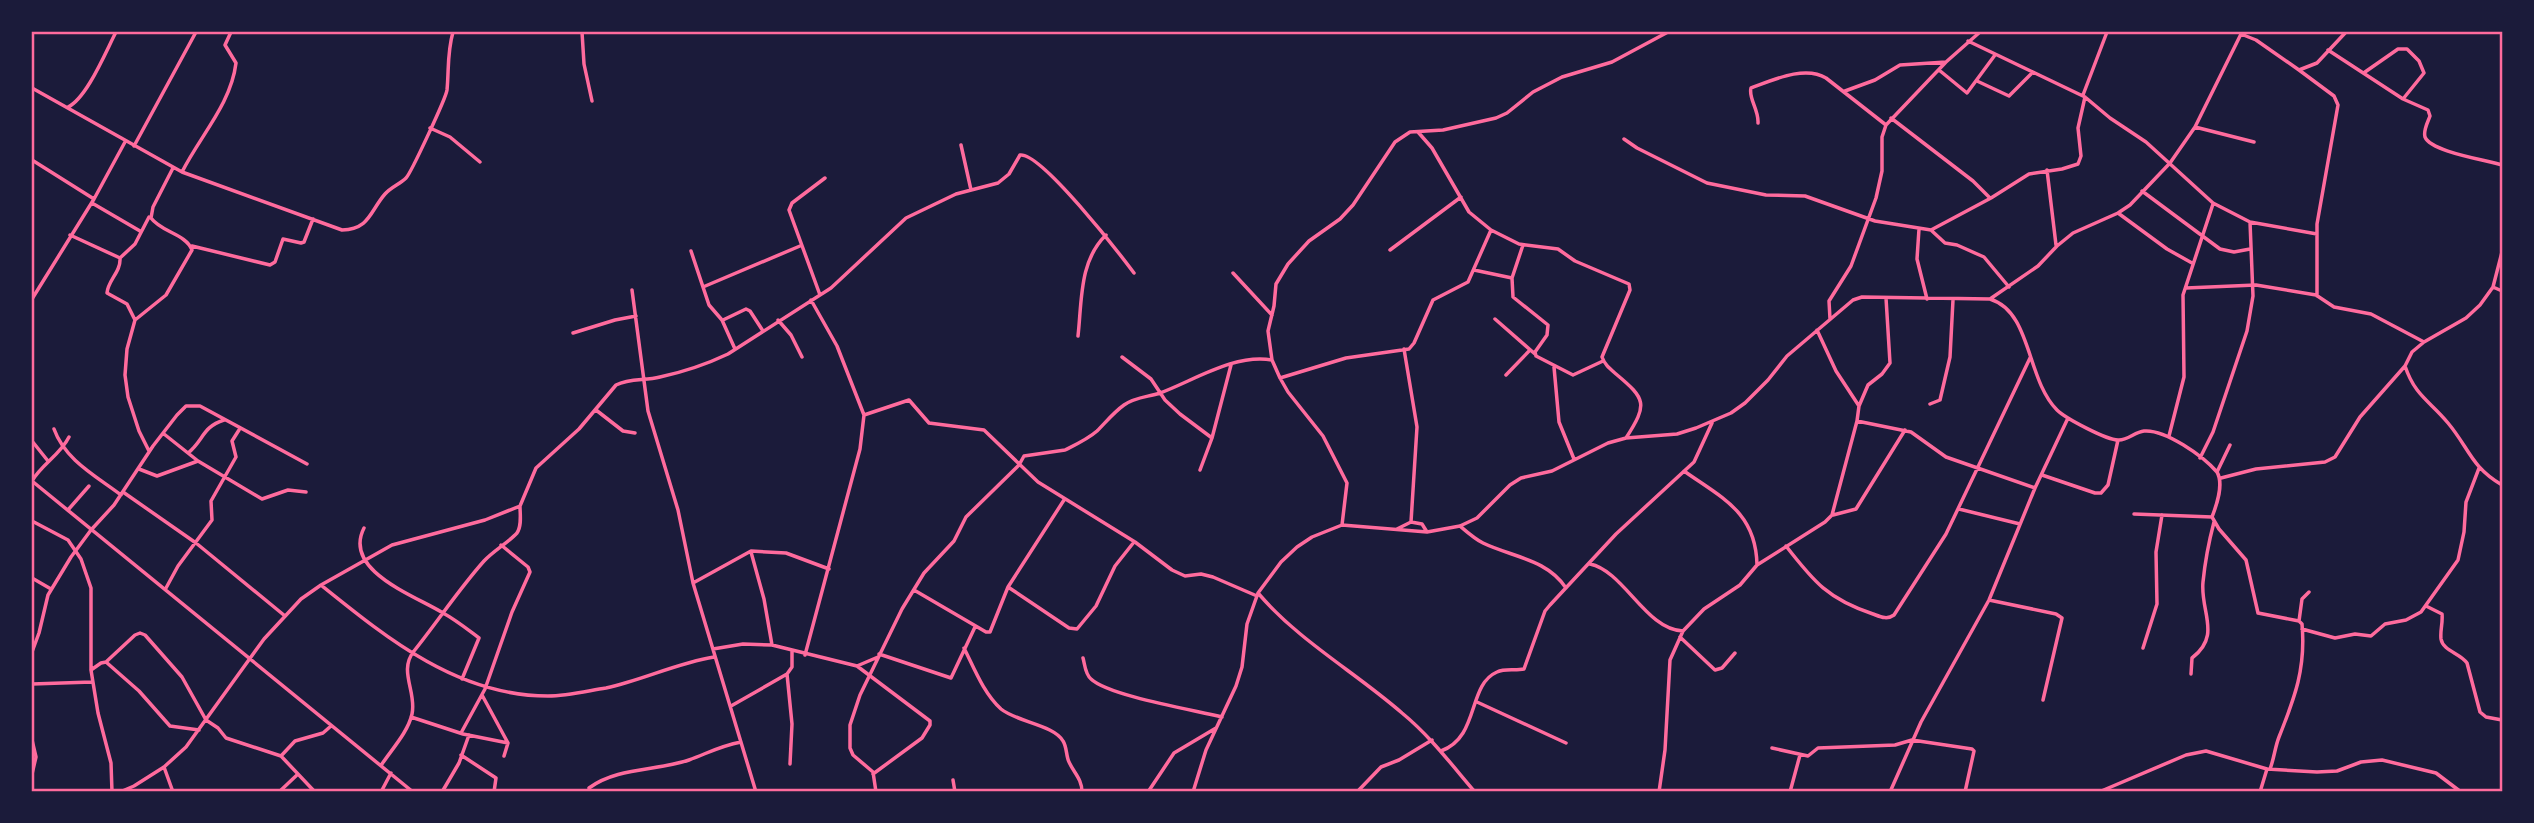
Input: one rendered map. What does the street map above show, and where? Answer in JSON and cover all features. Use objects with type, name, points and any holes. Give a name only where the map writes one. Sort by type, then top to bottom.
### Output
[{"type":"street","points":[[68,107],[78,100],[86,89],[117,32]]},
{"type":"street","points":[[134,146],[196,32]]},
{"type":"street","points":[[182,172],[231,87],[236,63],[225,45],[231,32]]},
{"type":"street","points":[[32,88],[182,172],[342,230],[350,229],[364,223],[387,191],[406,178],[412,170],[445,100],[447,52],[453,32]]},
{"type":"street","points":[[582,32],[584,64],[592,101]]},
{"type":"street","points":[[1342,526],[1347,492],[1344,476],[1323,436],[1288,392],[1272,360],[1268,331],[1276,284],[1300,250],[1340,219],[1353,205],[1395,142],[1410,132],[1443,130],[1496,118],[1543,87],[1578,71],[1612,62],[1668,32]]},
{"type":"street","points":[[1830,319],[1829,301],[1851,266],[1869,219],[1882,171],[1882,137],[1885,125],[1946,62],[1980,32]]},
{"type":"street","points":[[1623,139],[1707,183],[1766,195],[1805,196],[1869,219],[1931,230],[2029,174],[2069,168],[2079,162],[2081,150],[2078,128],[2084,97],[2107,32]]},
{"type":"street","points":[[2299,70],[2310,67],[2346,32]]},
{"type":"street","points":[[1990,299],[2038,266],[2057,246],[2088,226],[2130,205],[2170,163],[2195,127],[2241,33],[2256,40],[2299,70],[2334,96],[2339,105],[2319,211],[2317,296]]},
{"type":"street","points":[[1968,41],[2084,97],[2109,118],[2146,142],[2213,203],[2250,222],[2318,234]]},
{"type":"street","points":[[2364,72],[2398,49],[2407,49],[2419,61],[2424,73],[2403,99]]},
{"type":"street","points":[[2328,50],[2403,99],[2430,113],[2424,134],[2433,145],[2502,165]]},
{"type":"street","points":[[1939,69],[1964,93],[1969,92],[1995,55]]},
{"type":"street","points":[[1845,91],[1875,80],[1900,65],[1946,62]]},
{"type":"street","points":[[1758,123],[1758,112],[1749,91],[1753,87],[1807,72],[1818,73],[1845,91],[1885,125]]},
{"type":"street","points":[[1977,81],[2009,96],[2033,72]]},
{"type":"street","points":[[1891,118],[1991,198]]},
{"type":"street","points":[[2195,127],[2254,142]]},
{"type":"street","points":[[430,128],[450,138],[480,162]]},
{"type":"street","points":[[1418,132],[1433,148],[1469,212],[1491,230],[1514,243],[1558,249],[1575,261],[1629,284],[1630,290],[1603,350],[1603,361],[1636,391],[1640,398],[1639,415],[1626,438]]},
{"type":"street","points":[[32,299],[125,142]]},
{"type":"street","points":[[961,145],[971,190]]},
{"type":"street","points":[[382,764],[407,727],[411,716],[413,705],[407,677],[412,653],[472,575],[516,533],[519,528],[520,506],[533,472],[579,429],[616,385],[624,381],[660,377],[716,360],[831,288],[906,218],[929,206],[1004,179],[1020,155],[1026,154],[1045,169],[1106,235],[1134,273]]},
{"type":"street","points":[[32,160],[140,230]]},
{"type":"street","points":[[135,320],[127,304],[107,293],[108,286],[120,267],[120,258],[135,244],[173,168]]},
{"type":"street","points":[[2047,170],[2057,246]]},
{"type":"street","points":[[820,295],[800,246],[789,206],[825,178]]},
{"type":"street","points":[[2142,191],[2220,249],[2234,252],[2250,249]]},
{"type":"street","points":[[1390,250],[1461,197]]},
{"type":"street","points":[[2169,436],[2184,377],[2182,297],[2213,203]]},
{"type":"street","points":[[2118,213],[2167,249],[2193,263]]},
{"type":"street","points":[[150,215],[157,225],[191,246],[270,265],[275,262],[283,239],[304,242],[313,219]]},
{"type":"street","points":[[2200,458],[2213,432],[2236,369],[2249,321],[2252,285],[2250,222]]},
{"type":"street","points":[[1920,229],[1917,259],[1927,299]]},
{"type":"street","points":[[1280,378],[1346,358],[1409,349],[1433,300],[1465,284],[1491,230]]},
{"type":"street","points":[[1931,230],[1945,243],[1957,245],[1984,257],[2009,287]]},
{"type":"street","points":[[70,235],[120,258]]},
{"type":"street","points":[[1078,336],[1089,258],[1106,235]]},
{"type":"street","points":[[1523,244],[1512,278],[1513,297],[1548,325],[1547,335],[1535,354]]},
{"type":"street","points":[[149,452],[132,412],[125,375],[127,349],[135,320],[166,295],[190,255],[191,246]]},
{"type":"street","points":[[703,287],[800,246]]},
{"type":"street","points":[[691,251],[709,305],[722,320],[735,349]]},
{"type":"street","points":[[2221,478],[2256,469],[2330,460],[2338,454],[2360,417],[2405,366],[2412,352],[2466,318],[2480,305],[2493,287],[2502,252]]},
{"type":"street","points":[[1474,270],[1512,278]]},
{"type":"street","points":[[1234,273],[1272,315]]},
{"type":"street","points":[[2186,288],[2252,285],[2285,288],[2317,296],[2334,307],[2371,314],[2424,342]]},
{"type":"street","points":[[2493,287],[2502,291]]},
{"type":"street","points":[[632,290],[648,411],[678,510],[693,583],[756,792]]},
{"type":"street","points":[[1193,792],[1206,750],[1239,677],[1247,624],[1257,595],[1273,571],[1297,547],[1312,537],[1342,526],[1427,532],[1460,526],[1477,518],[1510,485],[1521,478],[1552,471],[1593,448],[1626,438],[1677,433],[1713,421],[1745,403],[1787,356],[1857,298],[1990,299],[2004,305],[2012,313],[2042,390],[2057,410],[2068,418],[2118,440],[2141,431],[2169,436],[2217,472],[2221,478],[2212,517],[2246,560],[2258,614],[2299,621]]},
{"type":"street","points":[[1658,792],[1665,750],[1670,660],[1680,637],[1704,609],[1740,585],[1757,565],[1832,515],[1859,406],[1868,385],[1882,374],[1890,363],[1886,298]]},
{"type":"street","points":[[805,655],[860,449],[864,415],[837,346],[811,300]]},
{"type":"street","points":[[1930,404],[1940,400],[1948,368],[1953,300]]},
{"type":"street","points":[[722,320],[746,309],[763,331]]},
{"type":"street","points":[[573,333],[636,316]]},
{"type":"street","points":[[1495,319],[1535,354],[1573,374],[1603,361]]},
{"type":"street","points":[[778,320],[791,335],[803,357]]},
{"type":"street","points":[[1817,330],[1836,370],[1859,406]]},
{"type":"street","points":[[1404,349],[1417,427],[1411,522]]},
{"type":"street","points":[[1506,375],[1530,350]]},
{"type":"street","points":[[1122,357],[1151,379],[1180,414],[1212,438]]},
{"type":"street","points":[[1786,546],[1809,576],[1834,597],[1851,607],[1889,619],[1898,611],[1946,534],[2030,358]]},
{"type":"street","points":[[876,792],[873,774],[853,755],[849,734],[853,715],[878,655],[914,590],[924,573],[954,541],[966,517],[1027,455],[1071,447],[1095,433],[1123,405],[1132,400],[1231,365],[1254,360],[1272,360]]},
{"type":"street","points":[[1200,470],[1212,438],[1231,365]]},
{"type":"street","points":[[1554,366],[1559,422],[1574,459]]},
{"type":"street","points":[[2405,366],[2418,392],[2446,421],[2479,468],[2502,485]]},
{"type":"street","points":[[864,415],[909,400],[929,423],[976,428],[990,434],[1038,482],[1135,542],[1179,574],[1213,577],[1257,595],[1281,618],[1394,706],[1432,740],[1475,792]]},
{"type":"street","points":[[32,653],[51,589],[75,551],[122,494],[149,452],[186,406],[200,406],[307,464]]},
{"type":"street","points":[[596,410],[622,431],[635,433]]},
{"type":"street","points":[[1890,792],[1912,740],[1989,600],[2035,488],[2068,418]]},
{"type":"street","points":[[188,453],[197,445],[209,426],[224,420]]},
{"type":"street","points":[[1441,751],[1458,741],[1467,728],[1484,684],[1491,675],[1524,668],[1545,611],[1616,534],[1694,462],[1713,421]]},
{"type":"street","points":[[1857,421],[1905,430],[1917,435],[1946,457],[2035,488]]},
{"type":"street","points":[[54,429],[63,447],[86,471],[195,543],[285,616]]},
{"type":"street","points":[[166,589],[212,520],[211,501],[236,457],[232,442],[239,429]]},
{"type":"street","points":[[1832,515],[1856,509],[1905,430]]},
{"type":"street","points":[[163,434],[198,461],[262,499],[288,490],[306,492]]},
{"type":"street","points":[[69,437],[32,481],[413,792]]},
{"type":"street","points":[[2042,475],[2101,493],[2108,485],[2118,440]]},
{"type":"street","points":[[32,441],[48,461]]},
{"type":"street","points":[[2217,472],[2230,445]]},
{"type":"street","points":[[138,469],[160,475],[198,461]]},
{"type":"street","points":[[2302,629],[2335,638],[2356,634],[2371,636],[2385,624],[2406,621],[2426,606],[2458,560],[2464,532],[2466,502],[2479,468]]},
{"type":"street","points":[[1684,471],[1731,503],[1742,514],[1755,543],[1757,565]]},
{"type":"street","points":[[68,510],[89,486]]},
{"type":"street","points":[[914,590],[975,627],[990,632],[1008,587],[1064,499]]},
{"type":"street","points":[[120,792],[164,767],[186,747],[250,659],[301,599],[392,545],[485,520],[520,506]]},
{"type":"street","points":[[1959,509],[2020,524]]},
{"type":"street","points":[[2134,514],[2212,517]]},
{"type":"street","points":[[2143,648],[2157,604],[2156,552],[2162,515]]},
{"type":"street","points":[[32,521],[61,535],[75,551],[91,589],[91,670],[111,762],[112,792]]},
{"type":"street","points":[[1396,530],[1411,522],[1422,524],[1427,532]]},
{"type":"street","points":[[2192,674],[2190,661],[2203,648],[2207,634],[2203,580],[2214,522]]},
{"type":"street","points":[[1460,526],[1480,541],[1515,553],[1545,568],[1566,588]]},
{"type":"street","points":[[364,528],[359,545],[365,561],[394,586],[443,613],[479,638],[462,679]]},
{"type":"street","points":[[1008,587],[1069,628],[1077,629],[1096,606],[1115,566],[1135,542]]},
{"type":"street","points":[[461,733],[485,689],[512,612],[530,572],[528,567],[501,545]]},
{"type":"street","points":[[693,583],[751,551],[786,553],[829,569]]},
{"type":"street","points":[[751,551],[764,599],[772,645]]},
{"type":"street","points":[[1590,564],[1604,570],[1653,616],[1673,629],[1683,631]]},
{"type":"street","points":[[32,578],[51,589]]},
{"type":"street","points":[[321,585],[412,653],[485,689],[549,696],[573,693],[633,681],[714,657]]},
{"type":"street","points":[[2260,792],[2294,702],[2302,663],[2302,629],[2299,621],[2302,598],[2309,592]]},
{"type":"street","points":[[1989,600],[2056,614],[2062,618],[2043,700]]},
{"type":"street","points":[[2426,606],[2442,614],[2444,624],[2441,641],[2444,646],[2467,663],[2480,712],[2486,717],[2502,720]]},
{"type":"street","points":[[857,666],[878,655],[949,678],[975,627]]},
{"type":"street","points":[[91,670],[106,662],[135,635],[145,635],[182,677],[205,720],[218,728],[226,738],[281,756],[315,792]]},
{"type":"street","points":[[1680,637],[1715,670],[1722,668],[1735,653]]},
{"type":"street","points":[[713,649],[743,644],[772,645],[857,666],[930,721],[922,738],[873,774]]},
{"type":"street","points":[[964,648],[1000,708],[1012,716],[1051,731],[1062,740],[1070,764],[1082,782],[1082,792]]},
{"type":"street","points":[[790,764],[792,724],[787,674],[793,660],[792,651]]},
{"type":"street","points":[[1083,659],[1091,679],[1110,690],[1222,717]]},
{"type":"street","points":[[106,662],[139,691],[170,726],[199,730]]},
{"type":"street","points":[[730,706],[787,674]]},
{"type":"street","points":[[32,684],[93,682]]},
{"type":"street","points":[[482,695],[508,743],[504,756]]},
{"type":"street","points":[[1476,702],[1566,743]]},
{"type":"street","points":[[411,716],[461,733],[508,743]]},
{"type":"street","points":[[281,756],[295,741],[323,733],[331,726]]},
{"type":"street","points":[[1148,792],[1174,752],[1217,727]]},
{"type":"street","points":[[442,792],[469,735]]},
{"type":"street","points":[[32,740],[36,757],[32,774]]},
{"type":"street","points":[[1359,791],[1381,767],[1399,760],[1432,740]]},
{"type":"street","points":[[1772,748],[1810,756],[1818,748],[1895,745],[1912,740],[1974,750],[1965,792]]},
{"type":"street","points":[[589,788],[608,778],[688,760],[718,746],[741,742]]},
{"type":"street","points":[[2099,792],[2198,751],[2269,769],[2330,772],[2361,762],[2382,760],[2436,773],[2461,792]]},
{"type":"street","points":[[461,755],[496,778],[494,792]]},
{"type":"street","points":[[1790,792],[1800,755]]},
{"type":"street","points":[[164,767],[173,792]]},
{"type":"street","points":[[279,792],[298,773]]},
{"type":"street","points":[[381,792],[391,774]]},
{"type":"street","points":[[953,780],[955,792]]}]
